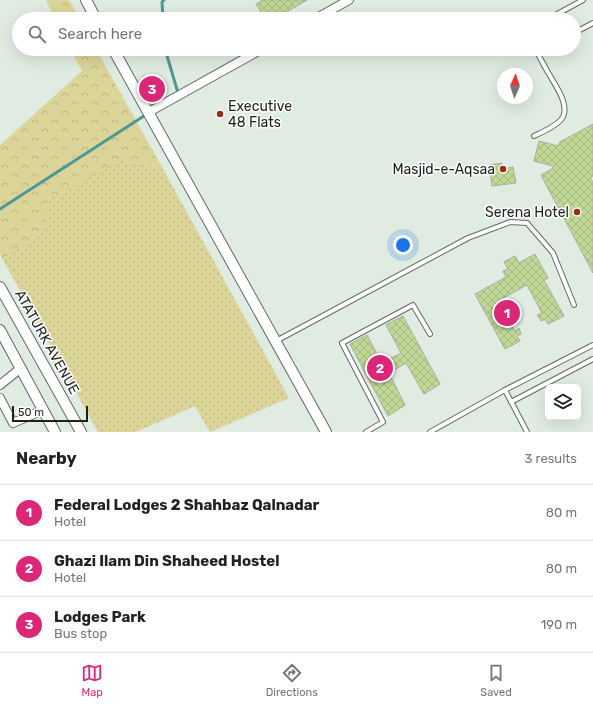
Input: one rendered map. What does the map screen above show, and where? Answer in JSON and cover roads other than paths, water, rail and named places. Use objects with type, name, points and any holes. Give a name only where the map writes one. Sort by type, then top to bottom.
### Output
[{"type":"street","points":[[86,0],[92,12]]},
{"type":"street","points":[[328,12],[349,0]]},
{"type":"street","points":[[117,56],[326,432]]},
{"type":"street","points":[[149,112],[249,56]]},
{"type":"street","name":"ATATURK AVENUE","points":[[0,287],[80,432]]},
{"type":"street","points":[[0,330],[55,432]]},
{"type":"street","points":[[0,384],[21,368]]},
{"type":"street","points":[[0,398],[13,423],[43,410]]},
{"type":"lane","points":[[561,12],[583,0]]},
{"type":"lane","points":[[581,29],[593,23]]},
{"type":"lane","points":[[534,136],[551,128],[561,119],[565,107],[562,96],[539,56]]},
{"type":"lane","points":[[275,341],[468,238],[510,222],[527,223],[553,253],[574,305]]},
{"type":"lane","points":[[366,432],[383,422],[342,343],[413,306],[430,334]]},
{"type":"lane","points":[[430,432],[505,390],[593,345]]},
{"type":"lane","points":[[511,402],[593,359]]},
{"type":"lane","points":[[505,390],[528,432]]},
{"type":"waterway","points":[[163,12],[162,2],[164,0]]},
{"type":"waterway","points":[[167,56],[178,93],[176,94]]},
{"type":"waterway","points":[[0,209],[147,114]]},
{"type":"place","name":"Lodges Park","points":[[152,89]]},
{"type":"place","name":"Executive 48 Flats","points":[[220,114]]},
{"type":"place","name":"Masjid-e-Aqsaa","points":[[503,169]]},
{"type":"place","name":"Serena Hotel","points":[[577,212]]},
{"type":"place","name":"Federal Lodges 2 Shahbaz Qalnadar","points":[[507,313]]},
{"type":"place","name":"Ghazi Ilam Din Shaheed Hostel","points":[[380,368]]}]
